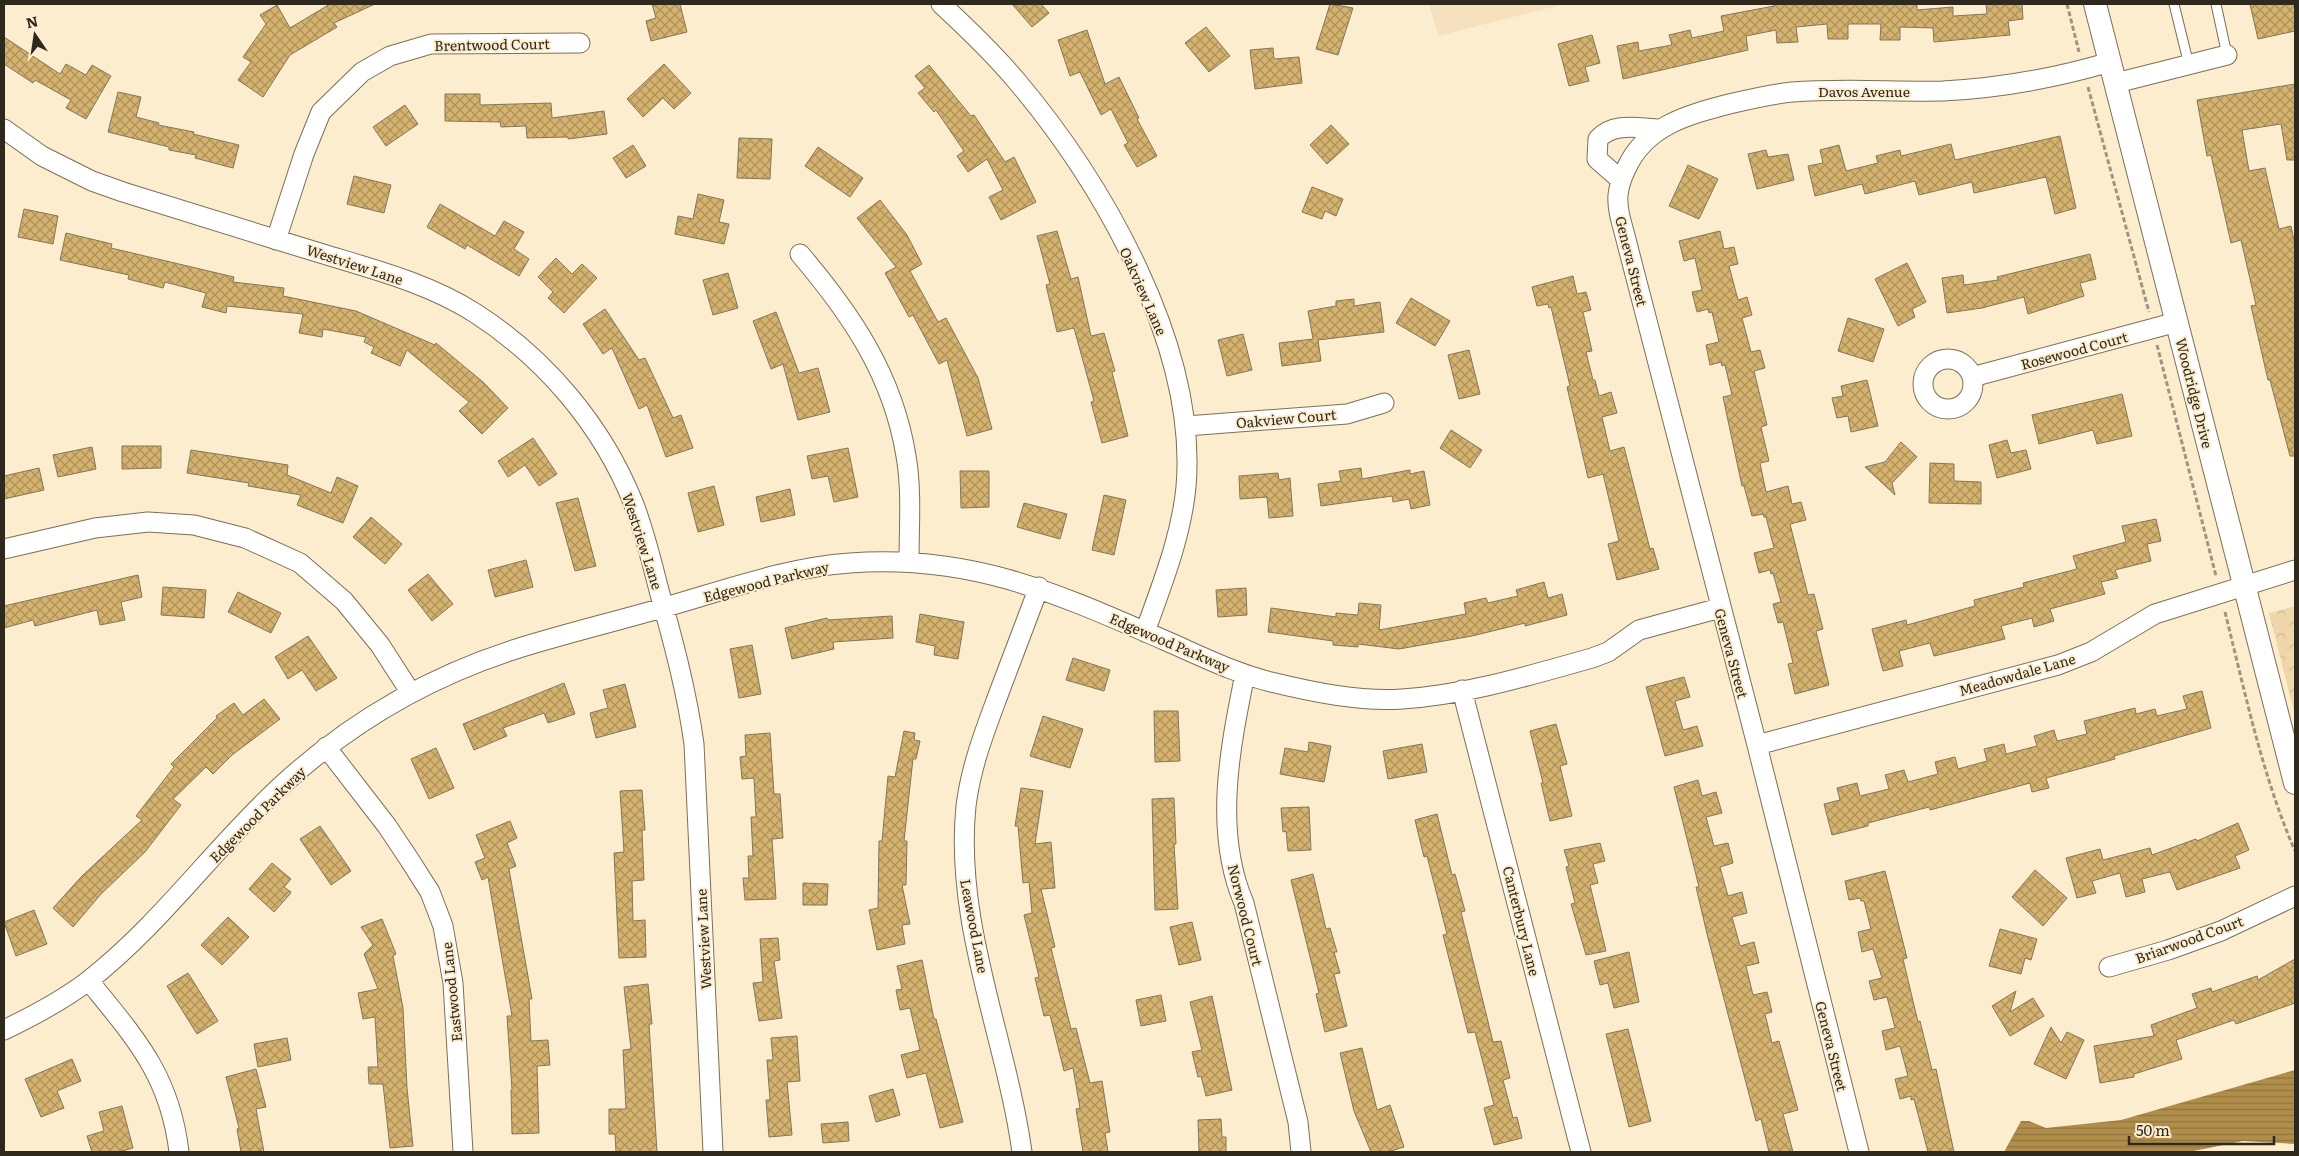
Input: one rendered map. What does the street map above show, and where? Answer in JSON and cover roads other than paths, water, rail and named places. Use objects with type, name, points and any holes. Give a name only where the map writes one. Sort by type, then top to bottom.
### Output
[{"type":"street","name":"Oakview Lane","points":[[941,4],[1015,79],[1075,161],[1100,200],[1152,302],[1176,375],[1186,426],[1186,485],[1178,538],[1145,632]]},
{"type":"street","name":"Woodridge Drive","points":[[2095,4],[2294,772]]},
{"type":"street","name":"Brentwood Court","points":[[276,240],[304,154],[321,112],[362,72],[390,56],[415,47],[431,44],[580,43]]},
{"type":"street","points":[[2116,84],[2227,55]]},
{"type":"street","name":"Davos Avenue","points":[[1632,155],[1646,139],[1659,129],[1686,115],[1751,99],[1791,92],[1866,89],[1942,91],[1989,88],[2032,82],[2110,62]]},
{"type":"street","points":[[1621,180],[1597,159],[1598,138],[1604,131],[1618,128],[1659,129]]},
{"type":"street","name":"Westview Lane","points":[[4,129],[42,156],[92,181],[396,276],[474,313],[524,350],[547,372],[578,406],[602,440],[617,467],[643,531],[680,665],[694,744],[713,1152]]},
{"type":"street","name":"Geneva Street","points":[[1632,155],[1621,180],[1618,195],[1622,228],[1757,745],[1859,1152]]},
{"type":"street","points":[[800,254],[850,316],[877,364],[889,392],[906,456],[909,562]]},
{"type":"street","name":"Rosewood Court","points":[[1972,377],[2177,322]]},
{"type":"street","name":"Oakview Court","points":[[1186,426],[1347,414],[1384,403]]},
{"type":"street","points":[[4,549],[95,528],[148,522],[194,525],[245,538],[300,563],[344,601],[380,644],[411,693]]},
{"type":"street","name":"Edgewood Parkway","points":[[4,1030],[33,1017],[89,981],[138,936],[263,804],[326,747],[411,693],[466,668],[513,650],[772,577],[826,565],[867,562],[909,562],[980,571],[1039,587],[1246,674],[1293,687],[1353,697],[1400,700],[1462,690],[1592,658],[1608,652],[1639,630],[1720,608]]},
{"type":"street","name":"Meadowdale Lane","points":[[1757,745],[2058,665],[2091,652],[2155,614],[2295,570]]},
{"type":"street","name":"Leawood Lane","points":[[1022,1152],[1015,1108],[969,905],[964,839],[966,805],[978,748],[1039,587]]},
{"type":"street","name":"Norwood Court","points":[[1246,674],[1229,767],[1227,802],[1230,844],[1235,883],[1244,903],[1298,1122],[1301,1152]]},
{"type":"street","name":"Canterbury Lane","points":[[1462,690],[1581,1152]]},
{"type":"street","name":"Eastwood Lane","points":[[326,747],[387,826],[409,859],[430,892],[443,926],[453,983],[463,1152]]},
{"type":"street","name":"Briarwood Court","points":[[2109,967],[2168,950],[2221,931],[2295,896]]},
{"type":"street","points":[[89,981],[152,1063],[170,1108],[179,1152]]},
{"type":"lane","points":[[2174,4],[2189,65]]},
{"type":"lane","points":[[2216,4],[2227,55]]}]
